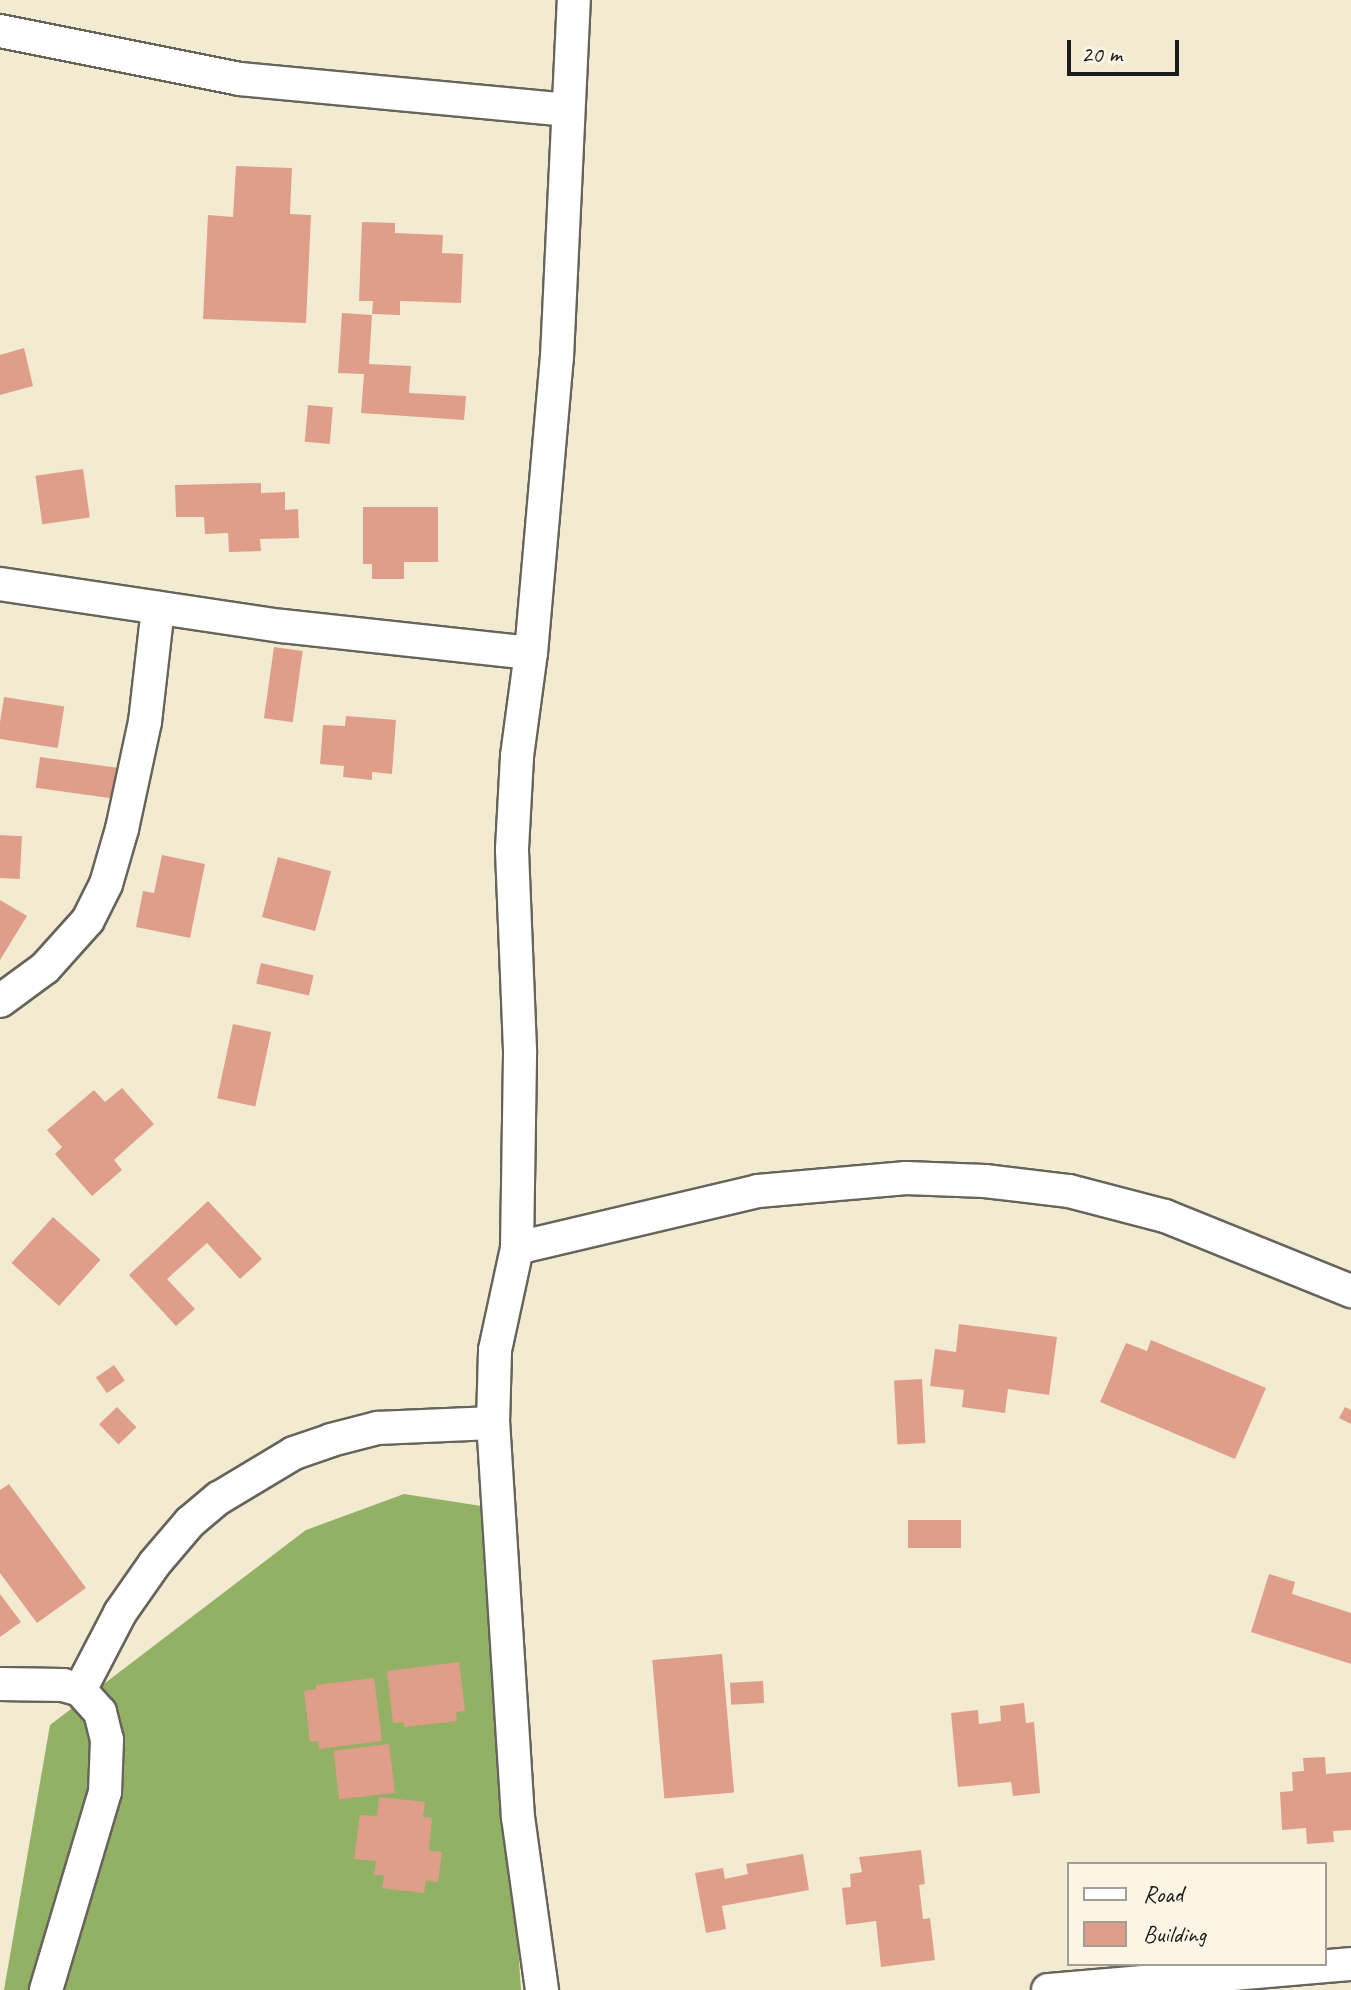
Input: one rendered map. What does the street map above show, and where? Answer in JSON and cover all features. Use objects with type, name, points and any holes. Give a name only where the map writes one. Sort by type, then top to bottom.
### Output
[{"type":"street","points":[[542,1990],[518,1818],[493,1423],[495,1350],[517,1248],[520,1050],[512,849],[517,756],[531,653],[557,357],[566,110],[574,0]]},
{"type":"street","points":[[0,31],[240,79],[566,110]]},
{"type":"street","points":[[0,584],[282,626],[531,653]]},
{"type":"street","points":[[0,1001],[45,968],[88,920],[106,884],[122,829],[145,722],[158,608]]},
{"type":"street","points":[[517,1248],[758,1191],[906,1178],[985,1181],[1119,1202],[1165,1216],[1351,1291]]},
{"type":"street","points":[[80,1690],[120,1613],[155,1563],[190,1522],[219,1498],[294,1453],[331,1440],[377,1428],[493,1423]]},
{"type":"street","points":[[0,1684],[63,1685],[80,1690],[100,1712],[107,1740],[106,1781],[46,1990]]},
{"type":"street","points":[[1048,1990],[1351,1964]]},
{"type":"green space","points":[[404,1494],[488,1507],[521,1990],[4,1990],[50,1725],[306,1530]]},
{"type":"building","points":[[236,166],[292,168],[290,214],[311,215],[306,323],[203,319],[208,215],[233,217]]},
{"type":"building","points":[[362,222],[395,223],[395,233],[443,235],[442,253],[463,254],[461,303],[400,301],[400,315],[372,314],[373,301],[359,301]]},
{"type":"building","points":[[342,313],[372,315],[369,364],[411,366],[409,393],[466,396],[464,420],[361,413],[364,374],[338,373]]},
{"type":"building","points":[[24,348],[33,386],[0,395],[0,355]]},
{"type":"building","points":[[308,405],[333,407],[330,444],[305,442]]},
{"type":"building","points":[[83,469],[90,518],[42,524],[35,476]]},
{"type":"building","points":[[261,483],[261,493],[285,492],[285,510],[298,509],[299,538],[260,539],[261,551],[229,552],[228,533],[205,534],[204,517],[176,517],[175,485]]},
{"type":"building","points":[[363,507],[438,507],[438,562],[404,562],[404,579],[372,579],[372,564],[363,564]]},
{"type":"building","points":[[274,647],[303,651],[293,722],[264,718]]},
{"type":"building","points":[[4,697],[64,707],[58,748],[0,739]]},
{"type":"building","points":[[346,716],[396,720],[392,774],[372,772],[372,780],[343,777],[344,766],[320,764],[323,725],[345,726]]},
{"type":"building","points":[[40,757],[124,769],[120,800],[36,788]]},
{"type":"building","points":[[0,835],[22,836],[20,879],[0,878]]},
{"type":"building","points":[[162,855],[205,864],[190,938],[136,927],[143,891],[154,893]]},
{"type":"building","points":[[278,857],[331,871],[315,931],[262,917]]},
{"type":"building","points":[[0,900],[27,916],[0,960]]},
{"type":"building","points":[[261,963],[314,975],[309,996],[256,983]]},
{"type":"building","points":[[233,1024],[271,1032],[255,1106],[217,1098]]},
{"type":"building","points":[[122,1088],[154,1124],[114,1160],[122,1170],[92,1196],[55,1154],[62,1147],[47,1130],[94,1090],[105,1102]]},
{"type":"building","points":[[208,1201],[262,1259],[240,1279],[207,1243],[167,1279],[195,1309],[176,1326],[129,1275]]},
{"type":"building","points":[[53,1217],[101,1260],[59,1306],[12,1263]]},
{"type":"building","points":[[959,1324],[1057,1337],[1049,1395],[1008,1389],[1005,1413],[962,1407],[964,1390],[930,1386],[935,1349],[956,1352]]},
{"type":"building","points":[[1151,1340],[1266,1388],[1235,1459],[1100,1402],[1126,1343],[1147,1351]]},
{"type":"building","points":[[114,1365],[125,1381],[107,1393],[96,1378]]},
{"type":"building","points":[[922,1379],[925,1443],[897,1444],[894,1380]]},
{"type":"building","points":[[117,1407],[136,1427],[118,1445],[99,1424]]},
{"type":"building","points":[[1345,1407],[1351,1410],[1351,1424],[1339,1418]]},
{"type":"building","points":[[9,1484],[86,1588],[37,1623],[0,1573],[0,1490]]},
{"type":"building","points":[[908,1520],[961,1520],[961,1548],[908,1548]]},
{"type":"building","points":[[1269,1574],[1295,1582],[1292,1594],[1351,1613],[1351,1664],[1251,1632]]},
{"type":"building","points":[[0,1594],[21,1622],[0,1637]]},
{"type":"building","points":[[722,1654],[734,1792],[664,1799],[652,1660]]},
{"type":"building","points":[[459,1662],[465,1711],[456,1712],[457,1721],[404,1727],[404,1722],[393,1723],[387,1671]]},
{"type":"building","points":[[374,1678],[382,1741],[319,1749],[318,1741],[310,1742],[304,1691],[316,1689],[316,1685]]},
{"type":"building","points":[[763,1681],[764,1703],[731,1705],[730,1683]]},
{"type":"building","points":[[1024,1703],[1026,1723],[1034,1722],[1040,1793],[1013,1796],[1011,1782],[958,1787],[951,1713],[978,1710],[979,1724],[1001,1721],[1000,1706]]},
{"type":"building","points":[[389,1744],[395,1793],[339,1799],[333,1751]]},
{"type":"building","points":[[1325,1757],[1326,1774],[1351,1772],[1351,1830],[1333,1831],[1334,1842],[1307,1844],[1306,1828],[1282,1830],[1280,1792],[1293,1791],[1292,1772],[1304,1771],[1303,1758]]},
{"type":"building","points":[[379,1797],[425,1802],[423,1817],[432,1818],[429,1851],[442,1852],[438,1882],[426,1880],[424,1893],[382,1888],[384,1875],[374,1875],[376,1861],[354,1859],[360,1815],[377,1816]]},
{"type":"building","points":[[921,1850],[925,1884],[919,1885],[923,1919],[930,1918],[935,1960],[881,1967],[876,1921],[846,1925],[842,1888],[851,1887],[850,1874],[862,1872],[859,1857]]},
{"type":"building","points":[[803,1854],[809,1890],[722,1906],[726,1929],[706,1933],[695,1873],[723,1868],[725,1879],[748,1874],[746,1864]]}]
